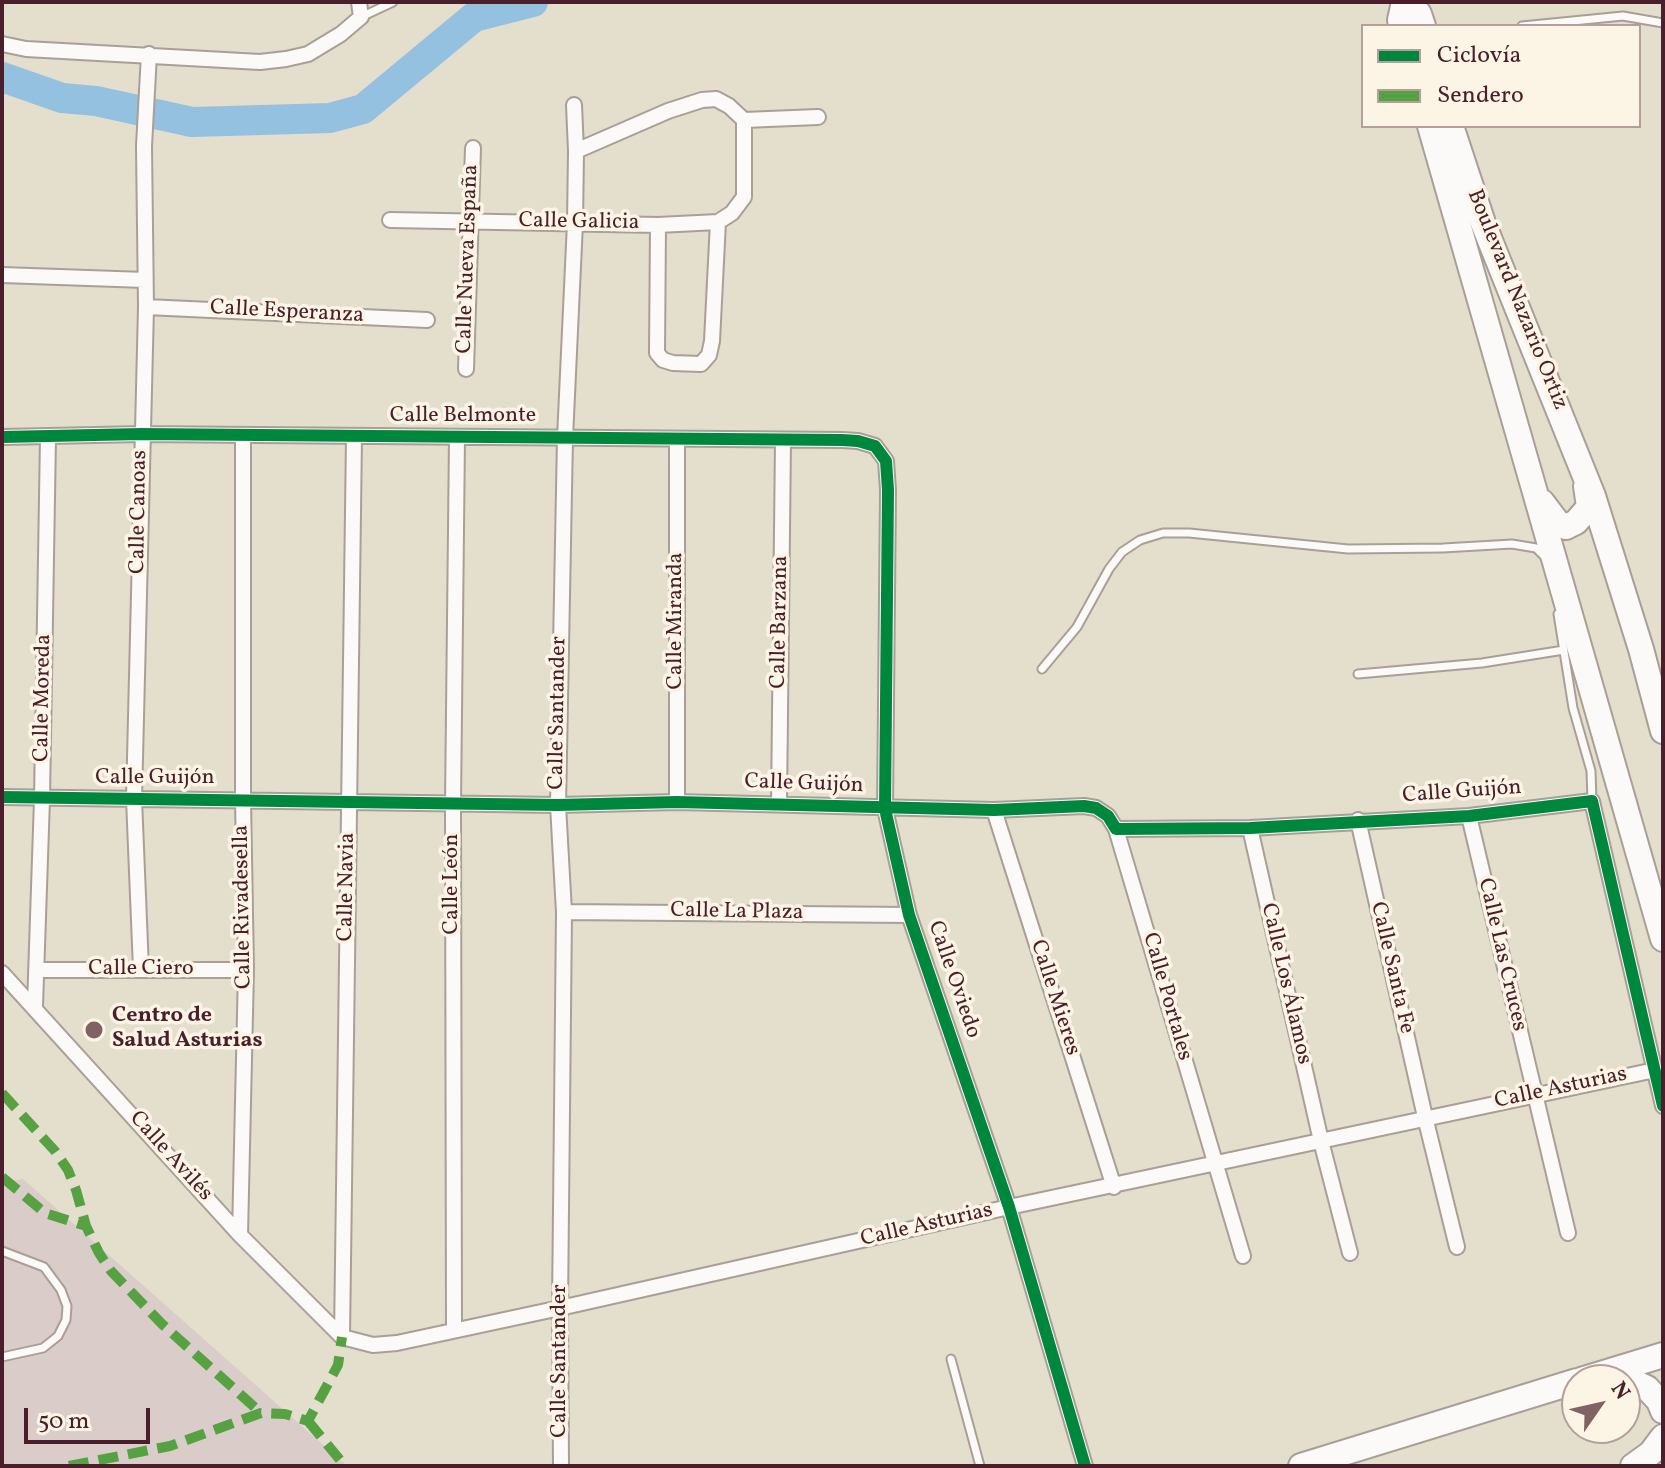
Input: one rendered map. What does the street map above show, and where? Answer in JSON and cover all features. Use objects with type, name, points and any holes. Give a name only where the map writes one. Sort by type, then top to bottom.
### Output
[{"type":"main road","points":[[1401,24],[1407,2],[1419,14],[1422,24]]},
{"type":"main road","name":"Boulevard Nazario Ortiz","points":[[1431,128],[1663,939]]},
{"type":"main road","name":"Boulevard Nazario Ortiz","points":[[1452,128],[1483,223],[1611,548],[1616,575],[1641,649],[1663,731]]},
{"type":"main road","name":"Boulevard Nazario Ortiz","points":[[1533,482],[1546,509],[1566,527],[1576,522],[1589,507],[1584,474]]},
{"type":"main road","name":"Boulevard Nazario Ortiz","points":[[1564,587],[1562,545],[1575,536],[1587,535],[1594,540],[1616,575]]},
{"type":"main road","points":[[1640,1364],[1663,1353]]},
{"type":"main road","points":[[1301,1466],[1561,1386]]},
{"type":"main road","points":[[1641,1386],[1653,1394],[1663,1411]]},
{"type":"main road","points":[[1633,1466],[1651,1453],[1663,1437]]},
{"type":"street","points":[[2,44],[26,49],[260,62],[308,54],[341,34],[360,10]]},
{"type":"street","name":"Calle Canoas","points":[[141,969],[134,799],[146,307],[144,146],[149,54]]},
{"type":"street","points":[[576,151],[668,111],[702,100],[716,99],[744,120],[818,117]]},
{"type":"street","name":"Calle Santander","points":[[561,1466],[564,912],[558,805],[565,438],[575,223],[574,105]]},
{"type":"street","points":[[658,225],[657,353],[663,360],[673,363],[701,364],[706,361],[711,349],[718,222],[744,197],[744,120]]},
{"type":"street","name":"Calle Nueva España","points":[[466,369],[473,148]]},
{"type":"street","name":"Calle Galicia","points":[[390,220],[658,225],[718,222]]},
{"type":"street","points":[[2,275],[145,280]]},
{"type":"street","name":"Calle Esperanza","points":[[146,307],[427,320]]},
{"type":"street","name":"Calle Belmonte","points":[[2,437],[141,434],[850,440],[875,446],[886,461],[888,490]]},
{"type":"street","name":"Calle Rivadesella","points":[[240,1235],[246,970],[243,436]]},
{"type":"street","name":"Calle Moreda","points":[[35,1006],[48,437]]},
{"type":"street","name":"Calle Navia","points":[[342,1337],[354,437]]},
{"type":"street","name":"Calle León","points":[[454,1330],[453,803],[457,438]]},
{"type":"street","name":"Calle Miranda","points":[[677,440],[677,802]]},
{"type":"street","name":"Calle Barzana","points":[[779,804],[783,440]]},
{"type":"street","name":"Calle Oviedo","points":[[888,490],[885,809],[909,915],[1009,1207],[1085,1466]]},
{"type":"street","name":"Calle Guijón","points":[[2,797],[558,805],[677,802],[994,810],[1060,806],[1096,808],[1108,816],[1116,829],[1250,828],[1469,816],[1592,801]]},
{"type":"street","points":[[1592,801],[1663,1106]]},
{"type":"street","name":"Calle Mieres","points":[[994,810],[1114,1187]]},
{"type":"street","name":"Calle Las Cruces","points":[[1469,816],[1568,1233]]},
{"type":"street","name":"Calle Santa Fe","points":[[1358,820],[1457,1247]]},
{"type":"street","name":"Calle Los Álamos","points":[[1250,828],[1321,1141],[1350,1253]]},
{"type":"street","name":"Calle Portales","points":[[1116,829],[1243,1256]]},
{"type":"street","name":"Calle La Plaza","points":[[564,912],[909,915]]},
{"type":"street","name":"Calle Ciero","points":[[36,970],[246,970]]},
{"type":"street","name":"Calle Avilés","points":[[2,973],[240,1235],[342,1337]]},
{"type":"street","name":"Calle Asturias","points":[[342,1337],[362,1344],[381,1345],[1425,1117],[1655,1070]]},
{"type":"lane","points":[[360,10],[393,2]]},
{"type":"lane","points":[[1542,24],[1623,16],[1663,23]]},
{"type":"lane","points":[[1042,669],[1077,627],[1122,552],[1140,540],[1163,533],[1348,549],[1529,546],[1536,548],[1546,560],[1553,581],[1573,708],[1591,771],[1592,801]]},
{"type":"lane","points":[[1358,674],[1482,663],[1564,650]]},
{"type":"lane","points":[[2,1251],[44,1267],[61,1290],[67,1306],[66,1320],[58,1336],[43,1348],[2,1357]]},
{"type":"lane","points":[[951,1359],[980,1466]]},
{"type":"shaded area","points":[[23,1179],[347,1466],[2,1466],[2,1182]]},
{"type":"waterway","points":[[2,77],[62,98],[96,101],[192,122],[330,118],[363,109],[474,17],[533,2]]},
{"type":"marked path","points":[[2,1093],[55,1151],[68,1170],[86,1226],[111,1271],[162,1324],[261,1413]]},
{"type":"marked path","points":[[2,1177],[45,1213],[86,1226]]},
{"type":"marked path","points":[[69,1466],[170,1446],[261,1413],[285,1414],[308,1421],[338,1365],[342,1337]]},
{"type":"marked path","points":[[308,1421],[345,1466]]},
{"type":"cycle path","points":[[2,437],[141,434],[842,440],[875,446],[886,461],[888,490],[885,809],[909,915],[1009,1207],[1085,1466]]},
{"type":"cycle path","points":[[2,797],[558,805],[677,802],[994,810],[1084,806],[1096,808],[1108,816],[1116,829],[1250,828],[1469,816],[1592,801],[1663,1106]]},
{"type":"place","name":"Centro de Salud Asturias","points":[[94,1030]]}]
